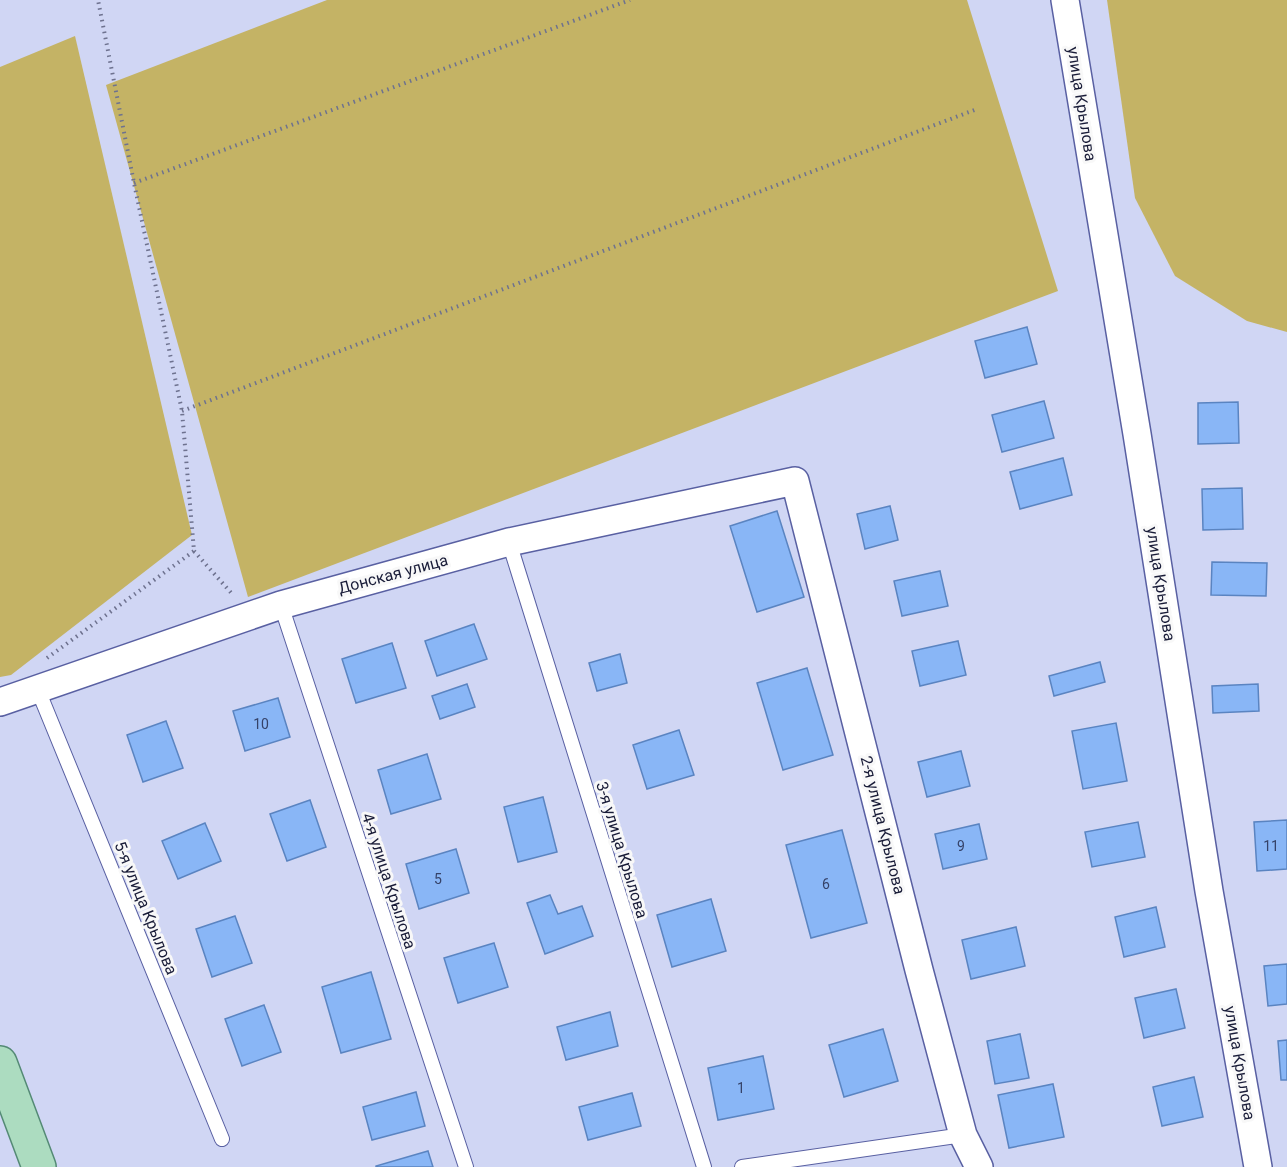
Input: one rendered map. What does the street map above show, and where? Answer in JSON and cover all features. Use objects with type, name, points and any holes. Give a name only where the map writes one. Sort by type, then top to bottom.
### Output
[{"type":"main road","points":[[0,1063],[39,1167]]},
{"type":"street","name":"улица Крылова","points":[[1065,0],[1137,434],[1207,879],[1258,1167]]},
{"type":"street","name":"Донская улица","points":[[0,702],[38,677],[281,604],[509,542],[795,481]]},
{"type":"street","name":"2-я улица Крылова","points":[[795,481],[963,1135],[979,1167]]},
{"type":"lane","name":"3-я улица Крылова","points":[[509,542],[704,1167]]},
{"type":"lane","name":"4-я улица Крылова","points":[[281,604],[466,1167]]},
{"type":"lane","name":"5-я улица Крылова","points":[[38,677],[222,1139]]},
{"type":"lane","points":[[742,1167],[963,1135]]},
{"type":"path","points":[[98,0],[182,411],[194,551],[250,614]]},
{"type":"path","points":[[134,183],[630,0]]},
{"type":"path","points":[[182,411],[977,109]]},
{"type":"path","points":[[38,677],[194,551]]},
{"type":"shaded area","points":[[327,0],[967,0],[1058,291],[248,597],[106,85]]},
{"type":"shaded area","points":[[1107,0],[1287,0],[1287,332],[1247,321],[1175,276],[1135,198]]},
{"type":"shaded area","points":[[75,36],[192,535],[11,675],[0,677],[0,67]]},
{"type":"building","points":[[1027,327],[1037,364],[985,378],[975,341]]},
{"type":"building","points":[[1044,401],[1054,438],[1002,452],[992,415]]},
{"type":"building","points":[[1238,402],[1239,443],[1198,444],[1198,403]]},
{"type":"building","points":[[1063,458],[1072,495],[1020,509],[1010,472]]},
{"type":"building","points":[[1242,488],[1243,529],[1203,530],[1202,489]]},
{"type":"building","points":[[890,506],[898,540],[865,549],[857,514]]},
{"type":"building","points":[[777,511],[804,597],[757,612],[730,526]]},
{"type":"building","points":[[1212,562],[1267,563],[1266,596],[1211,595]]},
{"type":"building","points":[[940,571],[948,606],[902,616],[894,581]]},
{"type":"building","points":[[474,624],[487,659],[437,676],[425,641]]},
{"type":"building","points":[[958,641],[966,675],[920,686],[912,651]]},
{"type":"building","points":[[392,643],[406,688],[356,703],[342,659]]},
{"type":"building","points":[[620,654],[627,683],[597,691],[589,663]]},
{"type":"building","points":[[1100,662],[1105,682],[1054,696],[1049,676]]},
{"type":"building","points":[[807,668],[833,755],[783,770],[757,683]]},
{"type":"building","points":[[467,684],[475,707],[440,719],[432,696]]},
{"type":"building","points":[[1258,684],[1259,711],[1213,713],[1212,686]]},
{"type":"building","points":[[278,698],[290,737],[245,751],[233,711]]},
{"type":"building","points":[[166,721],[183,768],[143,782],[127,735]]},
{"type":"building","points":[[1116,723],[1127,781],[1083,789],[1072,731]]},
{"type":"building","points":[[679,730],[694,775],[647,789],[633,745]]},
{"type":"building","points":[[961,751],[970,786],[927,797],[918,762]]},
{"type":"building","points":[[427,754],[441,799],[391,814],[378,770]]},
{"type":"building","points":[[543,797],[557,852],[518,862],[504,807]]},
{"type":"building","points":[[310,800],[326,847],[287,861],[270,814]]},
{"type":"building","points":[[1287,820],[1287,869],[1257,871],[1254,822]]},
{"type":"building","points":[[1138,822],[1145,857],[1092,867],[1085,832]]},
{"type":"building","points":[[205,823],[221,861],[178,879],[162,841]]},
{"type":"building","points":[[979,824],[987,859],[943,869],[935,834]]},
{"type":"building","points":[[842,830],[867,923],[811,938],[786,845]]},
{"type":"building","points":[[456,849],[469,893],[419,909],[406,864]]},
{"type":"building","points":[[550,895],[558,914],[582,906],[593,936],[545,954],[527,903]]},
{"type":"building","points":[[711,899],[726,951],[672,967],[657,915]]},
{"type":"building","points":[[1156,907],[1165,947],[1124,957],[1115,917]]},
{"type":"building","points":[[235,916],[252,963],[212,977],[196,929]]},
{"type":"building","points":[[1016,927],[1025,966],[971,979],[962,940]]},
{"type":"building","points":[[494,943],[508,987],[458,1003],[444,958]]},
{"type":"building","points":[[1287,964],[1287,1004],[1268,1006],[1264,966]]},
{"type":"building","points":[[371,972],[391,1039],[341,1053],[322,987]]},
{"type":"building","points":[[1176,989],[1185,1028],[1144,1038],[1135,998]]},
{"type":"building","points":[[264,1005],[281,1052],[242,1066],[225,1019]]},
{"type":"building","points":[[610,1012],[618,1046],[566,1060],[557,1027]]},
{"type":"building","points":[[883,1029],[898,1081],[844,1097],[829,1045]]},
{"type":"building","points":[[1020,1034],[1029,1078],[995,1084],[987,1041]]},
{"type":"building","points":[[1287,1040],[1287,1080],[1281,1080],[1278,1041]]},
{"type":"building","points":[[763,1056],[774,1109],[718,1120],[708,1068]]},
{"type":"building","points":[[1194,1077],[1203,1117],[1162,1126],[1153,1087]]},
{"type":"building","points":[[1053,1084],[1064,1137],[1009,1148],[998,1095]]},
{"type":"building","points":[[416,1092],[425,1126],[372,1140],[363,1107]]},
{"type":"building","points":[[632,1093],[641,1126],[588,1140],[579,1107]]},
{"type":"building","points":[[428,1151],[433,1167],[376,1167],[376,1166]]}]
